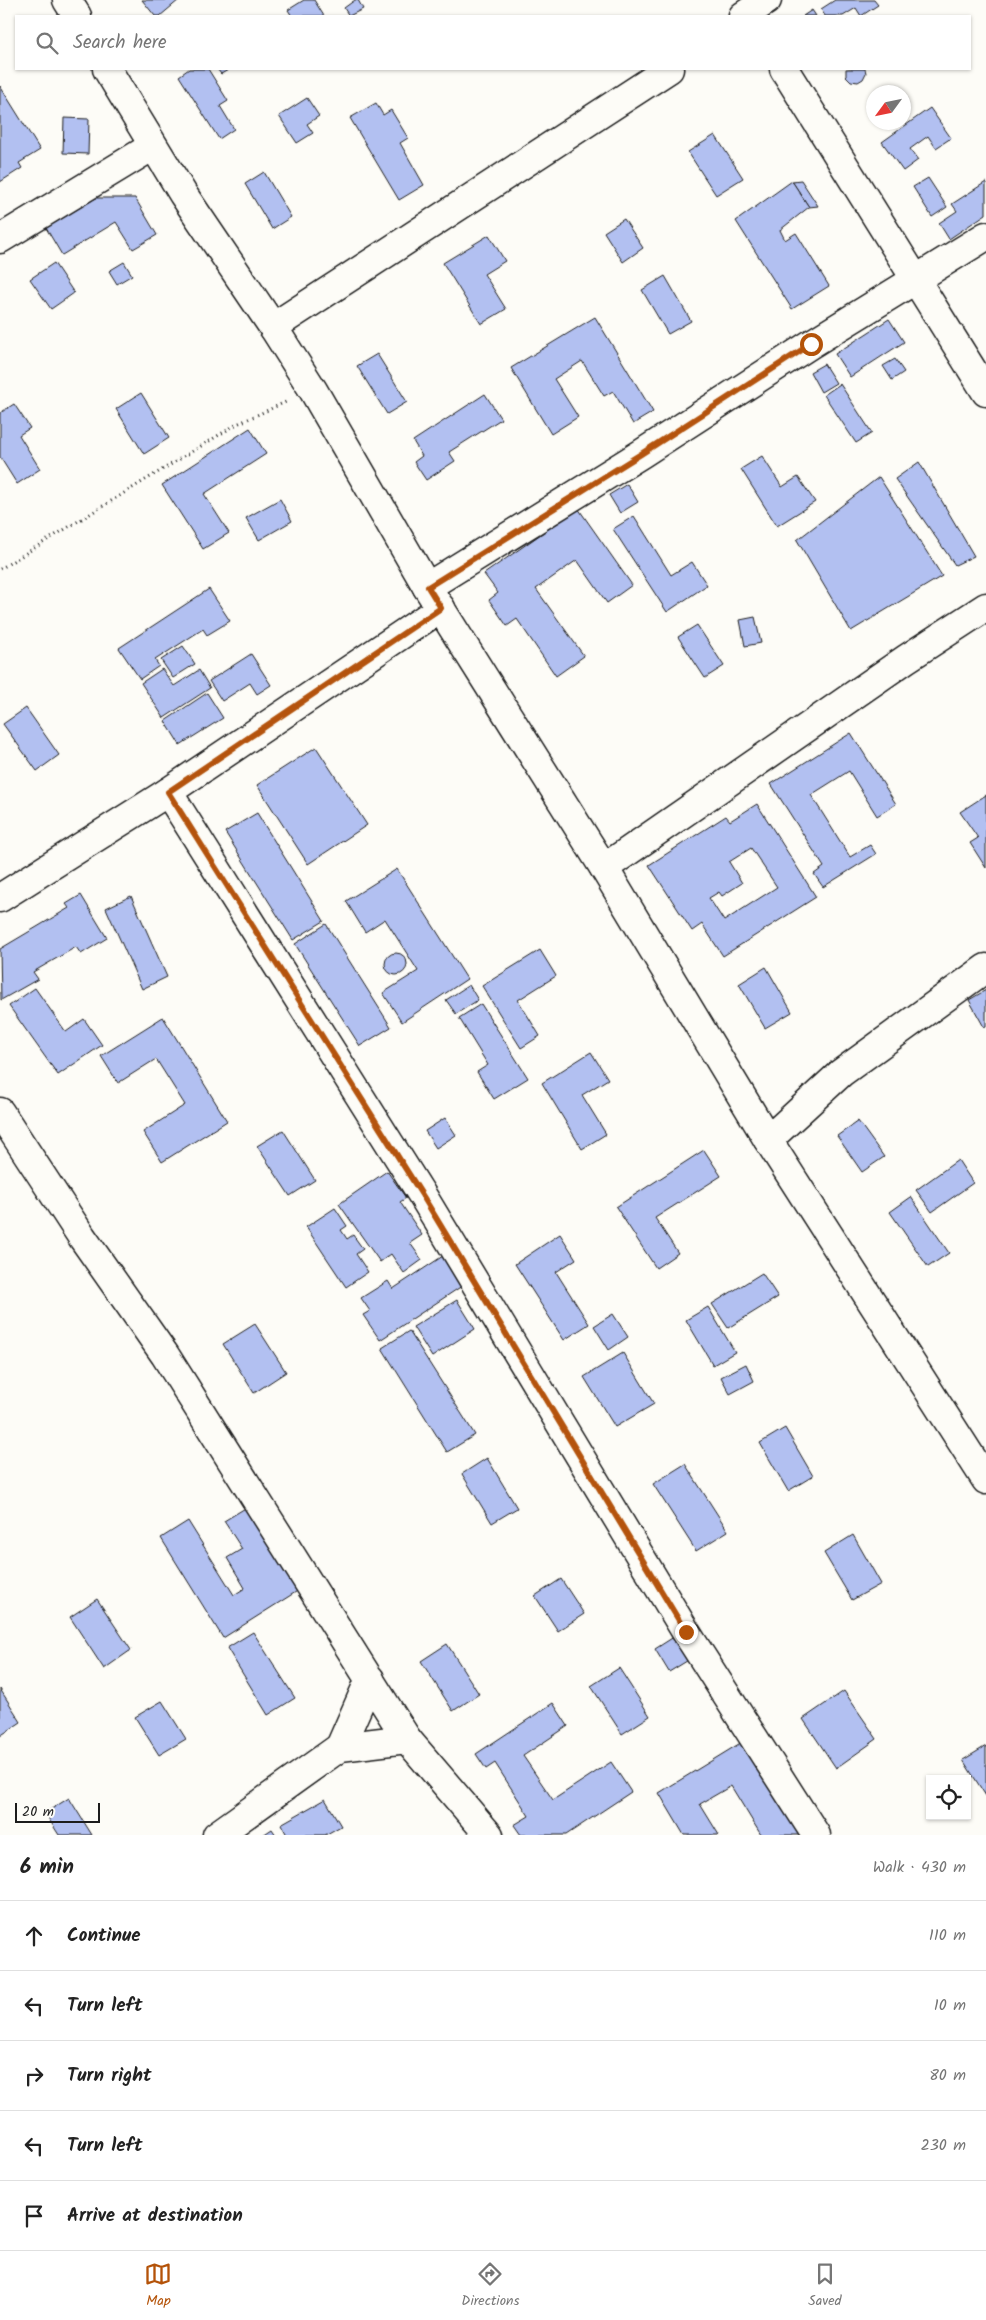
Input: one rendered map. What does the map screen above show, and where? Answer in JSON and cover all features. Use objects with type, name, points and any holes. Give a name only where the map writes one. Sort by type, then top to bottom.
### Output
[{"type":"street","points":[[67,0],[76,15]]},
{"type":"street","points":[[108,70],[153,146],[274,327],[313,390],[434,598],[604,868],[768,1140],[986,1480]]},
{"type":"street","points":[[274,327],[667,70]]},
{"type":"street","points":[[785,70],[986,392]]},
{"type":"street","points":[[0,239],[153,146]]},
{"type":"street","points":[[0,898],[168,792],[434,598],[641,454],[811,344],[986,236]]},
{"type":"street","points":[[604,868],[898,664],[986,607]]},
{"type":"street","points":[[168,792],[424,1198],[686,1632],[816,1835]]},
{"type":"street","points":[[768,1140],[841,1073],[957,987],[986,968]]},
{"type":"street","points":[[0,1112],[82,1237],[165,1355],[407,1739],[489,1835]]},
{"type":"street","points":[[340,1747],[370,1679]]},
{"type":"street","points":[[217,1835],[340,1747],[407,1739]]},
{"type":"path","points":[[0,570],[237,424],[313,390]]},
{"type":"building","points":[[142,0],[179,0],[161,15],[154,15]]},
{"type":"building","points":[[304,0],[314,0],[323,15],[291,15],[288,10]]},
{"type":"building","points":[[358,0],[363,9],[348,15],[344,8]]},
{"type":"building","points":[[835,0],[874,0],[878,5],[863,15],[860,15],[856,8],[845,15],[824,15],[821,9]]},
{"type":"building","points":[[812,10],[815,15],[804,15]]},
{"type":"building","points":[[188,70],[209,70],[228,101],[220,106],[234,129],[219,139],[179,76]]},
{"type":"building","points":[[218,70],[228,70],[221,74]]},
{"type":"building","points":[[846,70],[865,70],[866,73],[863,79],[858,82],[851,81],[846,76]]},
{"type":"building","points":[[0,86],[40,150],[19,163],[22,168],[0,182]]},
{"type":"building","points":[[307,98],[319,116],[307,124],[313,133],[297,143],[279,116]]},
{"type":"building","points":[[376,103],[383,115],[391,110],[408,138],[400,143],[424,185],[399,200],[350,118]]},
{"type":"building","points":[[930,108],[951,138],[936,148],[928,136],[910,149],[918,160],[903,171],[882,142],[899,130],[911,130],[911,121]]},
{"type":"building","points":[[64,118],[89,119],[88,154],[63,153]]},
{"type":"building","points":[[715,135],[743,178],[716,195],[688,152]]},
{"type":"building","points":[[264,172],[291,217],[272,229],[245,184]]},
{"type":"building","points":[[928,178],[947,207],[932,217],[913,187]]},
{"type":"building","points":[[801,180],[818,206],[809,207],[792,181]]},
{"type":"building","points":[[792,181],[809,207],[780,230],[785,240],[796,233],[829,286],[792,309],[736,221]]},
{"type":"building","points":[[986,182],[986,214],[949,239],[939,223],[957,211],[952,204]]},
{"type":"building","points":[[96,198],[135,198],[157,235],[133,249],[116,222],[62,255],[46,228]]},
{"type":"building","points":[[624,219],[643,248],[623,262],[604,232]]},
{"type":"building","points":[[489,235],[505,261],[484,274],[506,309],[481,324],[443,263]]},
{"type":"building","points":[[124,262],[132,275],[117,284],[109,271]]},
{"type":"building","points":[[54,263],[74,293],[51,309],[30,279]]},
{"type":"building","points":[[665,276],[691,321],[668,334],[642,290]]},
{"type":"building","points":[[595,317],[653,412],[633,424],[613,391],[604,396],[582,361],[554,379],[578,417],[551,434],[511,368]]},
{"type":"building","points":[[889,319],[904,342],[850,377],[835,354]]},
{"type":"building","points":[[377,354],[407,402],[387,414],[357,366]]},
{"type":"building","points":[[895,359],[904,372],[892,380],[883,366]]},
{"type":"building","points":[[824,364],[836,383],[821,392],[810,372]]},
{"type":"building","points":[[840,384],[872,433],[856,443],[824,395]]},
{"type":"building","points":[[141,393],[169,438],[144,454],[116,409]]},
{"type":"building","points":[[485,394],[501,419],[449,452],[455,461],[426,480],[414,462],[422,456],[413,441]]},
{"type":"building","points":[[14,404],[30,428],[19,435],[40,469],[17,484],[0,457],[0,413]]},
{"type":"building","points":[[250,428],[266,454],[204,494],[229,533],[203,549],[162,485]]},
{"type":"building","points":[[762,456],[782,487],[798,477],[815,502],[777,526],[741,469]]},
{"type":"building","points":[[919,462],[974,556],[955,565],[895,479]]},
{"type":"building","points":[[879,477],[942,576],[851,631],[797,540]]},
{"type":"building","points":[[627,484],[638,502],[620,513],[609,495]]},
{"type":"building","points":[[280,499],[292,521],[259,540],[246,518]]},
{"type":"building","points":[[578,508],[632,585],[607,603],[577,560],[536,589],[584,656],[556,676],[517,619],[507,626],[489,600],[498,593],[484,574]]},
{"type":"building","points":[[634,516],[671,575],[692,562],[707,585],[667,612],[613,529]]},
{"type":"building","points":[[209,589],[230,621],[207,635],[203,629],[155,660],[159,666],[140,679],[119,648]]},
{"type":"building","points":[[755,617],[761,643],[745,646],[740,620]]},
{"type":"building","points":[[697,625],[724,666],[705,678],[678,637]]},
{"type":"building","points":[[183,646],[195,664],[173,678],[161,660]]},
{"type":"building","points":[[251,654],[271,685],[257,694],[250,683],[222,701],[209,681]]},
{"type":"building","points":[[162,669],[174,686],[199,670],[210,688],[164,718],[141,683]]},
{"type":"building","points":[[207,693],[223,718],[180,745],[165,721]]},
{"type":"building","points":[[26,708],[59,755],[37,771],[3,724]]},
{"type":"building","points":[[851,733],[896,804],[877,816],[849,771],[811,795],[850,857],[870,845],[876,854],[823,887],[814,874],[824,867],[771,784]]},
{"type":"building","points":[[316,747],[367,825],[308,864],[257,785]]},
{"type":"building","points":[[986,795],[986,868],[970,843],[978,838],[960,812]]},
{"type":"building","points":[[757,804],[816,897],[723,956],[702,924],[692,931],[649,865],[726,816],[730,821]],"holes":[[[751,848],[777,887],[724,921],[709,898],[719,892],[722,896],[742,883],[729,862]]]},
{"type":"building","points":[[257,813],[324,921],[293,940],[225,832]]},
{"type":"building","points":[[397,869],[467,979],[402,1022],[383,993],[418,971],[385,919],[365,932],[346,901]]},
{"type":"building","points":[[81,895],[107,938],[81,954],[76,947],[33,972],[38,979],[1,1000],[0,949],[69,908],[66,904]]},
{"type":"building","points":[[131,896],[167,977],[142,989],[106,908]]},
{"type":"building","points":[[326,924],[391,1027],[360,1046],[295,944]]},
{"type":"building","points":[[540,950],[556,976],[518,1000],[540,1036],[521,1048],[482,986]]},
{"type":"building","points":[[396,953],[404,956],[407,964],[404,972],[396,975],[388,972],[385,964],[388,956]]},
{"type":"building","points":[[766,967],[792,1012],[765,1028],[739,984]]},
{"type":"building","points":[[469,985],[478,1000],[456,1014],[446,1000]]},
{"type":"building","points":[[35,988],[66,1032],[84,1019],[102,1045],[58,1075],[9,1006]]},
{"type":"building","points":[[986,990],[986,1026],[984,1027],[969,1000]]},
{"type":"building","points":[[481,1004],[528,1078],[494,1099],[477,1072],[488,1065],[459,1018]]},
{"type":"building","points":[[163,1017],[227,1121],[162,1162],[143,1132],[185,1105],[156,1059],[118,1083],[101,1056]]},
{"type":"building","points":[[591,1052],[608,1079],[582,1095],[606,1134],[582,1149],[542,1083]]},
{"type":"building","points":[[445,1118],[456,1135],[436,1148],[425,1131]]},
{"type":"building","points":[[858,1121],[884,1157],[862,1172],[837,1136]]},
{"type":"building","points":[[283,1130],[315,1180],[290,1196],[257,1146]]},
{"type":"building","points":[[704,1150],[721,1176],[655,1218],[678,1253],[656,1268],[616,1207]]},
{"type":"building","points":[[958,1160],[973,1183],[932,1212],[916,1190]]},
{"type":"building","points":[[387,1171],[406,1198],[400,1202],[422,1235],[410,1243],[422,1260],[404,1273],[391,1254],[380,1262],[339,1204]]},
{"type":"building","points":[[911,1197],[949,1253],[928,1267],[890,1212]]},
{"type":"building","points":[[335,1208],[347,1226],[341,1230],[347,1239],[353,1235],[363,1249],[356,1254],[368,1272],[346,1287],[306,1227]]},
{"type":"building","points":[[560,1234],[576,1259],[556,1272],[589,1324],[564,1340],[515,1264]]},
{"type":"building","points":[[449,1252],[468,1282],[380,1340],[363,1315],[370,1311],[361,1298],[388,1281],[393,1289]]},
{"type":"building","points":[[762,1273],[778,1297],[728,1328],[712,1304]]},
{"type":"building","points":[[457,1300],[475,1329],[432,1357],[413,1327]]},
{"type":"building","points":[[708,1307],[735,1352],[713,1365],[686,1320]]},
{"type":"building","points":[[613,1314],[628,1337],[609,1350],[594,1326]]},
{"type":"building","points":[[255,1324],[286,1372],[254,1393],[223,1344]]},
{"type":"building","points":[[409,1331],[475,1435],[447,1452],[382,1348]]},
{"type":"building","points":[[623,1353],[654,1404],[615,1427],[584,1377]]},
{"type":"building","points":[[746,1364],[754,1381],[730,1394],[721,1377]]},
{"type":"building","points":[[785,1428],[813,1476],[788,1491],[760,1443]]},
{"type":"building","points":[[487,1458],[517,1508],[492,1523],[462,1474]]},
{"type":"building","points":[[685,1464],[728,1531],[696,1551],[653,1484]]},
{"type":"building","points":[[247,1507],[299,1590],[223,1638],[161,1538],[188,1521],[234,1595],[245,1588],[227,1558],[242,1549],[224,1521]]},
{"type":"building","points":[[853,1535],[881,1584],[852,1600],[824,1553]]},
{"type":"building","points":[[561,1579],[584,1614],[558,1631],[535,1596]]},
{"type":"building","points":[[97,1599],[131,1650],[104,1669],[70,1617]]},
{"type":"building","points":[[253,1632],[295,1698],[268,1715],[227,1648]]},
{"type":"building","points":[[680,1633],[695,1656],[669,1672],[655,1649]]},
{"type":"building","points":[[447,1644],[479,1694],[453,1711],[421,1661]]},
{"type":"building","points":[[619,1668],[650,1716],[622,1734],[591,1686]]},
{"type":"building","points":[[0,1689],[21,1722],[0,1736]]},
{"type":"building","points":[[844,1691],[877,1739],[836,1768],[803,1719]]},
{"type":"building","points":[[162,1701],[186,1739],[159,1755],[135,1717]]},
{"type":"building","points":[[553,1703],[568,1726],[523,1756],[553,1800],[611,1762],[631,1792],[566,1835],[521,1835],[514,1825],[529,1816],[495,1763],[486,1769],[476,1754]]},
{"type":"building","points":[[747,1739],[805,1835],[761,1835],[731,1786],[700,1804],[719,1835],[684,1835],[659,1793]]},
{"type":"building","points":[[986,1746],[986,1796],[963,1760]]},
{"type":"building","points":[[69,1798],[92,1835],[59,1835],[45,1813]]},
{"type":"building","points":[[325,1799],[341,1826],[325,1835],[287,1835],[281,1824]]},
{"type":"building","points":[[272,1829],[276,1835],[263,1835]]},
{"type":"route","points":[[686,1632],[424,1198],[168,792],[441,608],[428,587],[641,454],[811,344]]}]
